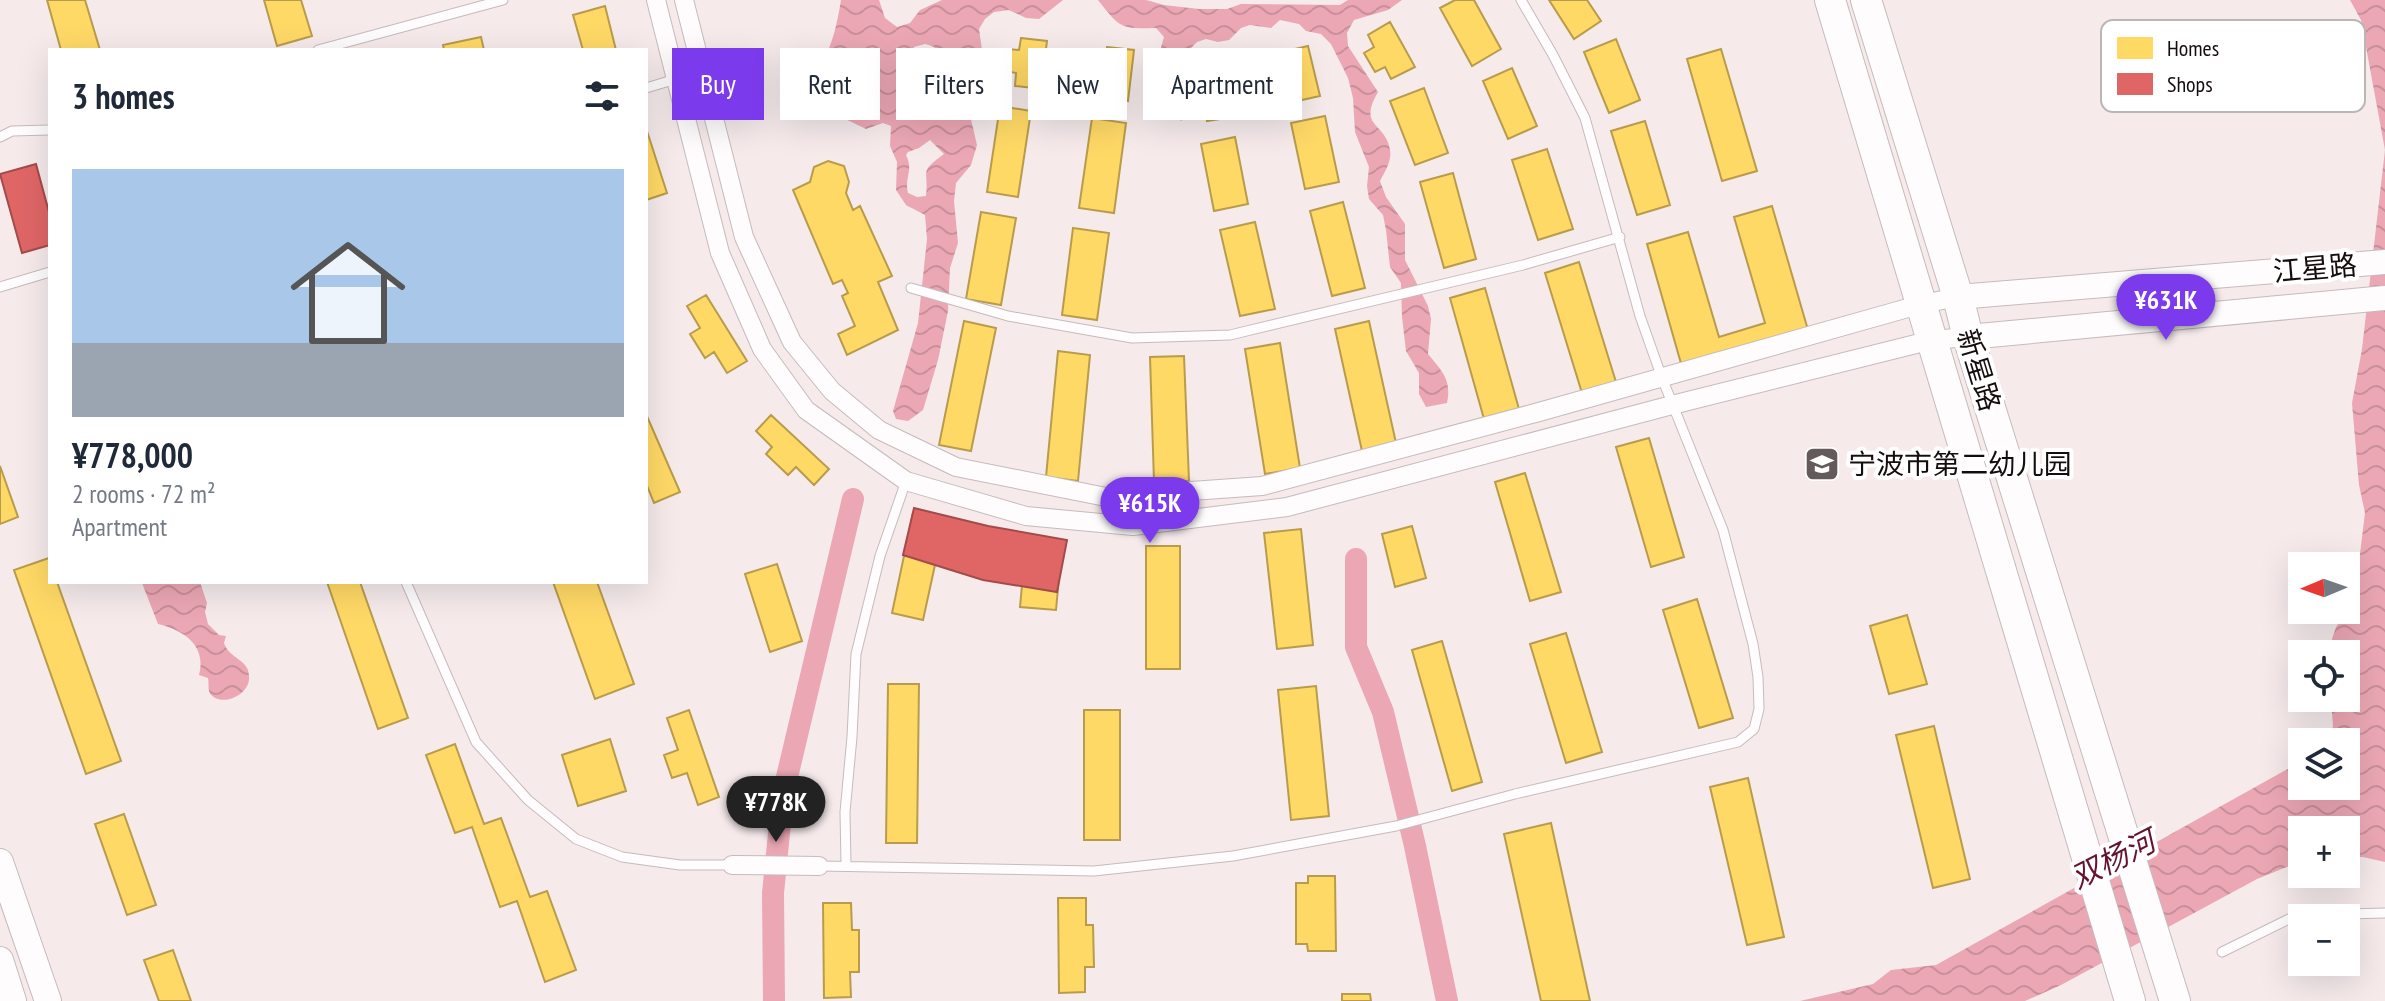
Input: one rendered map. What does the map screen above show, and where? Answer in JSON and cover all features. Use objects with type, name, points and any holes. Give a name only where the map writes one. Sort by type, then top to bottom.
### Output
[{"type":"main road","name":"新星路","points":[[1866,0],[2175,1001]]},
{"type":"main road","name":"新星路","points":[[1834,12],[2130,1001]]},
{"type":"main road","points":[[0,862],[48,1001]]},
{"type":"main road","points":[[0,960],[13,1001]]},
{"type":"street","points":[[656,0],[672,63]]},
{"type":"street","points":[[684,0],[744,237],[792,342],[832,391],[879,430],[956,467],[1106,497],[1262,486],[1922,304],[1958,297]]},
{"type":"street","points":[[686,120],[720,253],[762,349],[806,410],[906,481],[1026,516],[1133,526],[1287,507],[1932,340],[1968,337]]},
{"type":"street","name":"江星路","points":[[1958,297],[2385,262]]},
{"type":"street","name":"江星路","points":[[1968,337],[2373,299]]},
{"type":"street","points":[[732,865],[819,866]]},
{"type":"lane","points":[[325,48],[503,0]]},
{"type":"lane","points":[[819,866],[1094,871],[1233,856],[1396,826],[1515,794],[1738,742],[1754,729],[1759,709],[1753,644],[1723,530],[1640,316],[1585,118],[1521,0]]},
{"type":"lane","points":[[648,87],[672,80]]},
{"type":"lane","points":[[0,137],[12,131],[48,130]]},
{"type":"lane","points":[[911,288],[1008,316],[1132,338],[1230,335],[1523,265],[1620,237]]},
{"type":"lane","points":[[0,287],[48,273]]},
{"type":"lane","points":[[846,865],[845,812],[856,654],[880,556],[906,481]]},
{"type":"lane","points":[[407,584],[476,742],[528,800],[576,839],[622,857],[680,865],[732,865]]},
{"type":"lane","points":[[2222,952],[2289,919],[2310,915],[2385,913]]},
{"type":"water","points":[[841,0],[879,0],[885,18],[897,27],[910,23],[920,10],[942,0],[1063,0],[1039,19],[1026,18],[1009,10],[994,12],[979,29],[982,48],[936,48],[925,44],[914,48],[896,48],[896,120],[971,120],[977,145],[971,165],[956,183],[954,201],[958,243],[950,268],[948,311],[938,360],[923,410],[908,421],[896,419],[893,411],[918,323],[927,239],[925,215],[906,205],[896,190],[897,162],[890,146],[891,126],[883,123],[866,129],[847,120],[880,120],[880,48],[829,48]],"holes":[[[930,140],[944,154],[926,172],[926,196],[917,197],[908,193],[908,152]]]},
{"type":"water","points":[[1098,0],[1146,0],[1199,9],[1227,9],[1241,4],[1340,5],[1348,0],[1402,0],[1388,10],[1354,20],[1347,33],[1348,46],[1378,92],[1370,112],[1387,141],[1390,154],[1380,181],[1386,197],[1405,224],[1405,260],[1428,306],[1431,319],[1428,354],[1447,382],[1447,403],[1426,407],[1419,394],[1419,373],[1406,351],[1401,283],[1390,267],[1383,215],[1369,199],[1369,167],[1355,132],[1353,98],[1348,78],[1331,44],[1321,34],[1280,20],[1271,28],[1250,25],[1241,28],[1229,40],[1218,42],[1206,39],[1191,48],[1161,48],[1164,37],[1156,28],[1128,27],[1111,16]]},
{"type":"water","points":[[2350,0],[2385,0],[2385,150],[2365,42],[2365,20],[2361,20]]},
{"type":"water","points":[[2385,150],[2385,862],[2360,857],[2360,816],[2288,816],[2288,867],[2257,879],[2061,985],[2025,1001],[1800,1001],[1873,984],[1891,970],[1936,965],[2288,769],[2288,800],[2360,800],[2360,728],[2332,728],[2332,712],[2360,712],[2360,640],[2332,640],[2338,624],[2360,624],[2360,553],[2365,513],[2359,485],[2352,403],[2362,349]]},
{"type":"water","points":[[142,584],[201,584],[207,603],[205,612],[208,624],[219,635],[226,636],[224,643],[230,653],[248,670],[245,690],[225,700],[213,696],[209,691],[208,678],[199,675],[199,655],[191,640],[176,630],[158,624]]},
{"type":"building: Homes","points":[[47,0],[85,0],[99,48],[60,48]]},
{"type":"building: Homes","points":[[264,0],[301,0],[312,36],[277,46]]},
{"type":"building: Homes","points":[[1455,0],[1474,0],[1501,49],[1472,66],[1440,8]]},
{"type":"building: Homes","points":[[1549,0],[1587,0],[1601,21],[1574,39]]},
{"type":"building: Homes","points":[[605,6],[616,48],[582,48],[573,15]]},
{"type":"building: Homes","points":[[1390,22],[1415,67],[1391,79],[1385,67],[1375,72],[1364,53],[1374,47],[1368,35]]},
{"type":"building: Homes","points":[[481,37],[484,48],[444,48],[443,45]]},
{"type":"building: Homes","points":[[1021,38],[1047,41],[1046,48],[1028,48],[1028,88],[1015,86],[1012,49],[1019,50]]},
{"type":"building: Homes","points":[[1616,39],[1640,100],[1609,113],[1584,52]]},
{"type":"building: Homes","points":[[1308,46],[1320,96],[1302,100],[1302,48],[1299,48]]},
{"type":"building: Homes","points":[[1127,49],[1134,50],[1127,101]]},
{"type":"building: Homes","points":[[1721,49],[1757,171],[1722,181],[1687,59]]},
{"type":"building: Homes","points":[[1512,68],[1537,126],[1508,139],[1483,81]]},
{"type":"building: Homes","points":[[1424,88],[1448,153],[1415,165],[1390,101]]},
{"type":"building: Homes","points":[[1012,108],[1028,111],[1030,120],[1018,197],[987,192],[998,120],[1012,120]]},
{"type":"building: Homes","points":[[1325,116],[1339,182],[1305,189],[1291,123]]},
{"type":"building: Homes","points":[[1092,120],[1126,123],[1114,213],[1079,208]]},
{"type":"building: Homes","points":[[1645,121],[1670,205],[1637,215],[1611,131]]},
{"type":"building: Homes","points":[[648,134],[667,193],[648,199]]},
{"type":"building: Homes","points":[[1235,137],[1248,204],[1214,211],[1201,144]]},
{"type":"building: Homes","points":[[1547,149],[1573,229],[1538,240],[1512,160]]},
{"type":"building: Homes","points":[[828,161],[844,166],[849,182],[846,193],[853,210],[860,206],[892,276],[878,282],[898,330],[847,355],[838,334],[855,326],[842,296],[848,293],[842,280],[833,284],[793,190],[810,182],[814,167]]},
{"type":"building: Homes","points":[[1453,173],[1476,259],[1444,268],[1420,182]]},
{"type":"building: Homes","points":[[1343,202],[1365,288],[1332,296],[1310,211]]},
{"type":"building: Homes","points":[[1772,206],[1808,330],[1682,367],[1647,244],[1688,232],[1719,337],[1765,323],[1734,217]]},
{"type":"building: Homes","points":[[981,212],[1016,218],[1001,305],[966,299]]},
{"type":"building: Homes","points":[[1255,222],[1275,309],[1240,316],[1220,230]]},
{"type":"building: Homes","points":[[1073,228],[1109,233],[1097,320],[1062,315]]},
{"type":"building: Homes","points":[[1579,262],[1616,382],[1582,393],[1545,273]]},
{"type":"building: Homes","points":[[1485,288],[1519,409],[1484,419],[1450,298]]},
{"type":"building: Homes","points":[[706,295],[747,361],[727,373],[714,352],[705,358],[690,334],[700,328],[687,306]]},
{"type":"building: Homes","points":[[964,321],[996,328],[971,451],[939,445]]},
{"type":"building: Homes","points":[[1369,321],[1396,443],[1362,451],[1335,329]]},
{"type":"building: Homes","points":[[1280,343],[1300,468],[1265,474],[1245,349]]},
{"type":"building: Homes","points":[[1058,351],[1090,355],[1078,481],[1046,477]]},
{"type":"building: Homes","points":[[1184,356],[1189,481],[1154,482],[1150,357]]},
{"type":"building: Homes","points":[[771,415],[829,469],[814,485],[796,467],[788,475],[766,454],[772,447],[756,431]]},
{"type":"building: Homes","points":[[648,419],[680,492],[654,503],[648,488]]},
{"type":"building: Homes","points":[[1649,438],[1684,557],[1651,567],[1616,447]]},
{"type":"building: Homes","points":[[0,466],[18,517],[0,524]]},
{"type":"building: Homes","points":[[1525,473],[1561,592],[1530,601],[1495,482]]},
{"type":"building: Homes","points":[[913,513],[945,519],[923,620],[892,613]]},
{"type":"building: Homes","points":[[1412,526],[1426,578],[1395,587],[1382,534]]},
{"type":"building: Homes","points":[[1301,529],[1313,645],[1277,649],[1264,533]]},
{"type":"building: Homes","points":[[1026,542],[1062,545],[1056,610],[1020,607]]},
{"type":"building: Homes","points":[[1146,546],[1180,546],[1180,669],[1146,669]]},
{"type":"building: Homes","points":[[48,558],[48,584],[58,584],[121,761],[86,774],[14,570]]},
{"type":"building: Homes","points":[[777,564],[802,641],[770,652],[745,574]]},
{"type":"building: Homes","points":[[328,584],[361,584],[408,718],[378,729]]},
{"type":"building: Homes","points":[[554,584],[598,584],[634,684],[595,699]]},
{"type":"building: Homes","points":[[1697,599],[1733,718],[1699,728],[1663,610]]},
{"type":"building: Homes","points":[[1907,615],[1927,684],[1889,694],[1870,626]]},
{"type":"building: Homes","points":[[1566,633],[1602,752],[1566,763],[1530,644]]},
{"type":"building: Homes","points":[[1442,641],[1482,782],[1452,791],[1412,650]]},
{"type":"building: Homes","points":[[888,684],[919,684],[917,843],[886,843]]},
{"type":"building: Homes","points":[[1316,686],[1329,816],[1291,820],[1278,690]]},
{"type":"building: Homes","points":[[689,710],[719,797],[698,805],[687,773],[672,778],[664,755],[678,750],[667,718]]},
{"type":"building: Homes","points":[[1084,710],[1120,710],[1120,840],[1084,840]]},
{"type":"building: Homes","points":[[1934,726],[1970,879],[1933,888],[1896,735]]},
{"type":"building: Homes","points":[[610,739],[626,791],[578,806],[562,755]]},
{"type":"building: Homes","points":[[455,744],[484,824],[501,818],[530,897],[547,891],[576,970],[545,982],[517,901],[500,907],[472,827],[455,833],[426,755]]},
{"type":"building: Homes","points":[[1748,778],[1784,937],[1747,945],[1710,787]]},
{"type":"building: Homes","points":[[124,814],[156,905],[127,915],[95,824]]},
{"type":"building: Homes","points":[[1551,823],[1590,1001],[1541,1001],[1504,834]]},
{"type":"building: Homes","points":[[1308,876],[1335,876],[1336,951],[1308,951],[1307,944],[1296,944],[1296,883],[1308,883]]},
{"type":"building: Homes","points":[[1058,898],[1086,898],[1086,925],[1093,925],[1094,967],[1085,967],[1085,992],[1059,993]]},
{"type":"building: Homes","points":[[823,903],[851,903],[852,930],[859,930],[859,972],[850,972],[851,997],[824,998]]},
{"type":"building: Homes","points":[[173,950],[191,1001],[159,1001],[144,960]]},
{"type":"building: Homes","points":[[1342,994],[1370,994],[1371,1001],[1342,1001]]},
{"type":"building: Shops","points":[[36,164],[48,209],[48,246],[22,253],[0,174]]},
{"type":"building: Shops","points":[[914,508],[988,526],[1067,540],[1057,592],[983,580],[903,555]]},
{"type":"waterway","points":[[774,1001],[773,893],[783,794],[853,499]]},
{"type":"waterway","points":[[1356,559],[1356,647],[1383,712],[1447,1001]]},
{"type":"place","name":"宁波市第二幼儿园","points":[[1822,464]]},
{"type":"water label","name":"双杨河","points":[[2113,860]]}]
